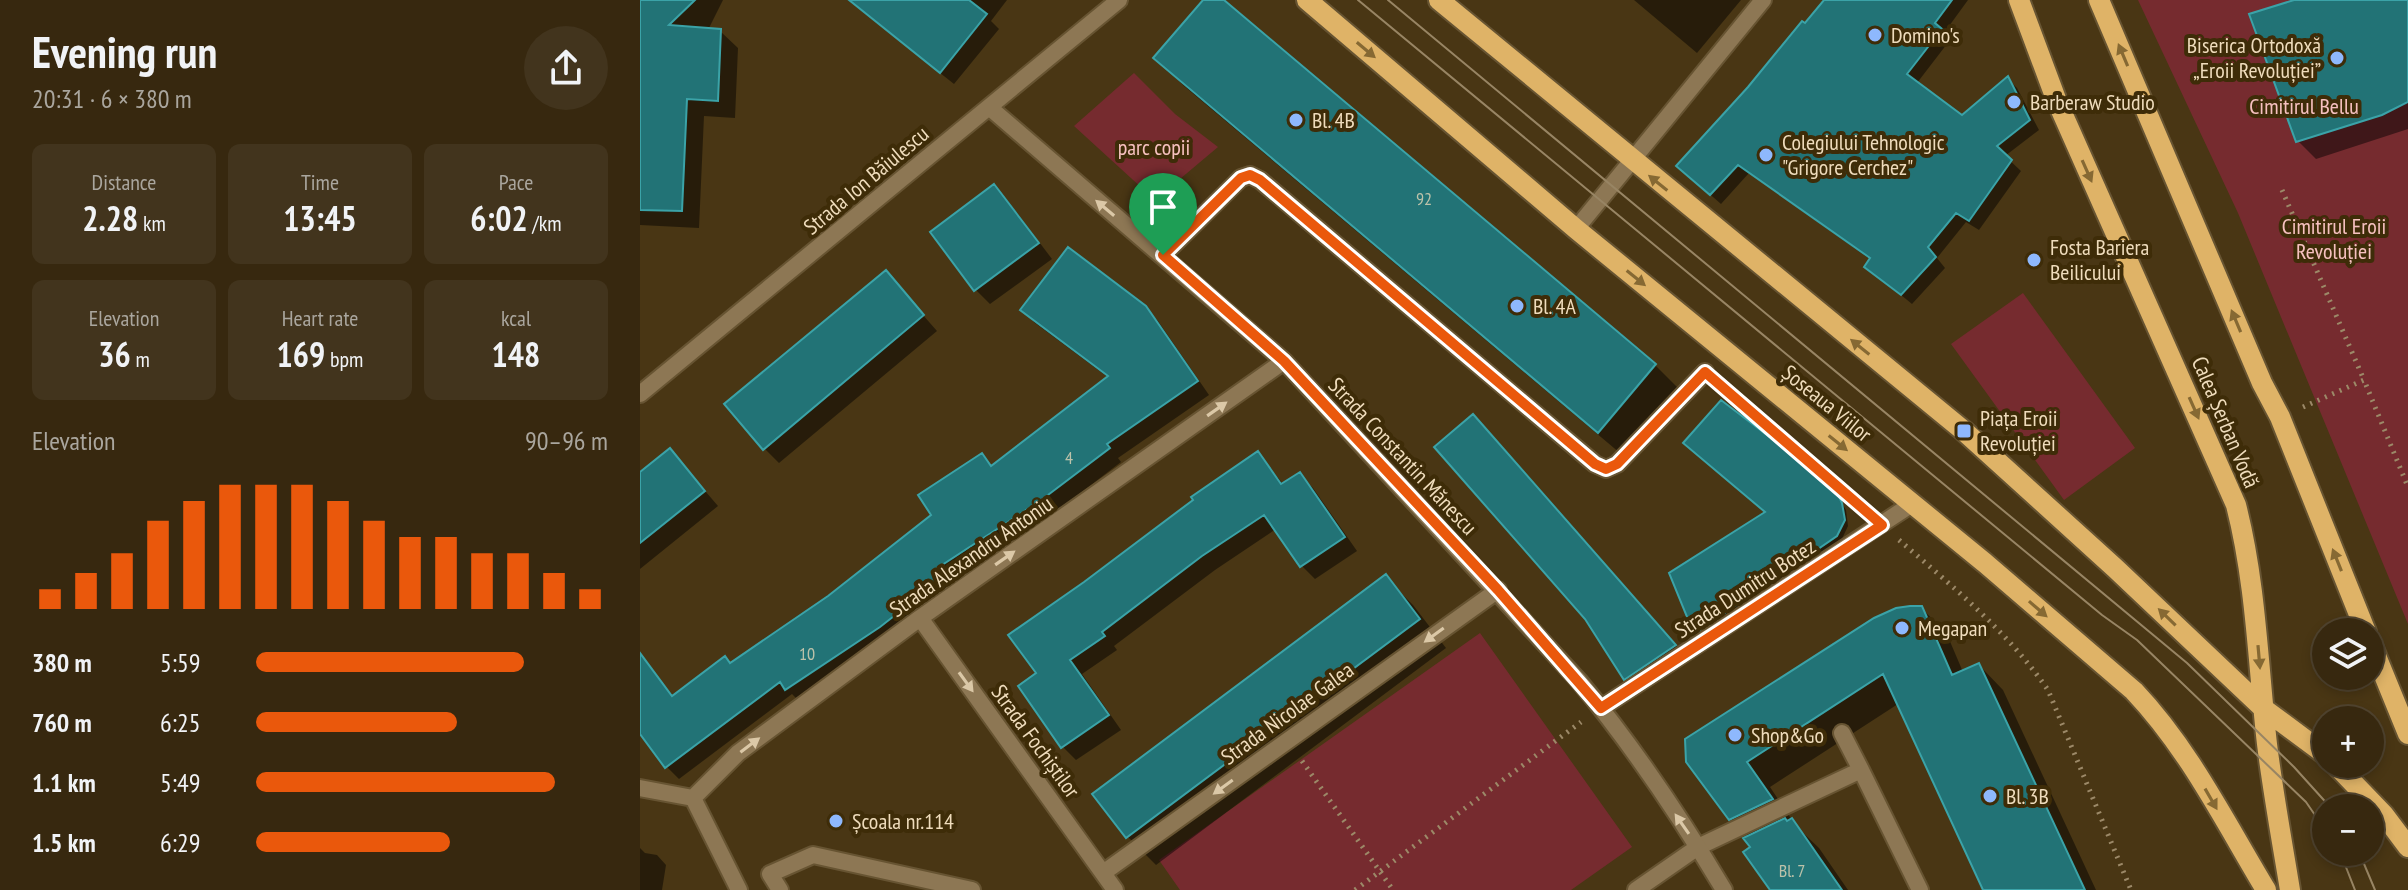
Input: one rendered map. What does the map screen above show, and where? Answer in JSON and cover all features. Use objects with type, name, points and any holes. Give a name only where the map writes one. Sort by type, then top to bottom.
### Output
[{"type":"main road","name":"Șoseaua Viilor","points":[[1307,0],[1576,229],[1912,504],[2134,691],[2187,758],[2266,890]]},
{"type":"main road","points":[[1439,0],[1630,160],[1964,431],[2264,709],[2312,745]]},
{"type":"main road","name":"Calea Șerban Vodă","points":[[2019,0],[2056,99],[2236,505],[2245,540],[2270,767],[2290,890]]},
{"type":"main road","points":[[2099,0],[2262,383],[2280,417],[2360,618]]},
{"type":"main road","points":[[2384,675],[2408,734]]},
{"type":"main road","points":[[2348,778],[2384,815],[2408,847]]},
{"type":"street","name":"Strada Ion Băiulescu","points":[[640,394],[1119,0]]},
{"type":"street","points":[[1576,229],[1763,0]]},
{"type":"street","name":"Strada Constantin Mănescu","points":[[989,107],[1284,361],[1498,590],[1601,708],[1698,847],[1724,890]]},
{"type":"street","points":[[1163,255],[1241,178],[1250,175],[1260,180],[1595,464],[1606,469],[1617,464],[1705,372]]},
{"type":"street","name":"Strada Alexandru Antoniu","points":[[693,798],[738,753],[920,618],[1284,361]]},
{"type":"street","name":"Strada Dumitru Botez","points":[[1601,708],[1912,504]]},
{"type":"street","name":"Strada Nicolae Galea","points":[[1103,873],[1498,590]]},
{"type":"street","name":"Strada Fochiștilor","points":[[920,618],[1115,890]]},
{"type":"street","points":[[1842,733],[1920,890]]},
{"type":"street","points":[[1636,890],[1698,847],[1861,770]]},
{"type":"street","points":[[640,788],[693,798],[739,890]]},
{"type":"street","points":[[780,890],[770,874],[813,855],[972,890]]},
{"type":"path","points":[[2282,190],[2408,487]]},
{"type":"path","points":[[1705,372],[1950,585],[2028,661],[2048,690],[2131,890]]},
{"type":"path","points":[[2280,417],[2364,380]]},
{"type":"path","points":[[1355,890],[1601,708]]},
{"type":"path","points":[[1287,741],[1393,890]]},
{"type":"green space","name":"Cimitirul Bellu","points":[[2138,0],[2408,0],[2408,624],[2238,213]]},
{"type":"green space","name":"parc copii","points":[[1134,73],[1175,114],[1218,147],[1155,200],[1074,126]]},
{"type":"green space","points":[[2023,293],[2135,448],[2064,500],[1951,344]]},
{"type":"green space","points":[[1480,633],[1632,847],[1571,890],[1180,890],[1159,860]]},
{"type":"building","points":[[640,0],[695,0],[669,25],[721,29],[718,101],[687,99],[682,211],[640,210]]},
{"type":"building","points":[[849,0],[969,0],[987,14],[940,73]]},
{"type":"building","points":[[1203,0],[1224,0],[1656,364],[1598,433],[1153,58]]},
{"type":"building","name":"Colegiului Tehnologic \"Grigore Cerchez\"","points":[[1824,0],[1952,0],[1935,23],[1942,29],[1907,74],[1962,115],[2008,76],[2030,120],[1997,146],[2012,160],[1969,221],[1956,213],[1928,247],[1936,257],[1901,295],[1864,267],[1870,258],[1738,165],[1710,195],[1676,166],[1748,87],[1802,21],[1805,23]]},
{"type":"building","name":"Biserica Ortodoxă „Eroii Revoluției”","points":[[2294,0],[2408,0],[2408,102],[2382,115],[2296,142],[2249,14]]},
{"type":"building","points":[[994,184],[1039,243],[974,291],[930,232]]},
{"type":"building","points":[[1068,247],[1146,306],[1198,381],[1107,444],[1110,448],[1040,501],[933,571],[940,580],[880,627],[785,690],[780,682],[665,768],[640,734],[640,653],[672,696],[725,656],[730,663],[828,596],[931,515],[918,495],[982,453],[991,466],[1108,376],[1020,310]]},
{"type":"building","points":[[886,270],[924,315],[763,450],[724,404]]},
{"type":"building","points":[[1721,400],[1834,486],[1845,520],[1837,536],[1694,634],[1669,573],[1765,512],[1683,443]]},
{"type":"building","points":[[1473,414],[1676,645],[1624,680],[1585,619],[1434,447]]},
{"type":"building","points":[[670,448],[705,491],[640,543],[640,472]]},
{"type":"building","points":[[1258,451],[1281,484],[1300,472],[1345,537],[1300,567],[1264,515],[1202,556],[1102,632],[1105,636],[1070,660],[1109,715],[1061,748],[1018,686],[1036,673],[1008,635],[1193,500],[1191,497]]},
{"type":"building","points":[[1386,574],[1420,619],[1126,838],[1092,794]]},
{"type":"building","points":[[1922,606],[1952,675],[1979,663],[2085,890],[1983,890],[1883,674],[1747,762],[1773,799],[1729,820],[1686,762],[1685,739],[1874,618],[1896,608]]},
{"type":"building","points":[[1785,818],[1787,821],[1792,818],[1842,890],[1770,890],[1743,852],[1750,847],[1743,838]]},
{"type":"tram line","points":[[1358,0],[2102,615],[2137,640],[2312,811]]},
{"type":"tram line","points":[[1388,0],[2187,663],[2318,794]]},
{"type":"tram line","points":[[2346,866],[2355,890]]},
{"type":"tram line","points":[[2365,866],[2375,890]]},
{"type":"place","name":"Domino's","points":[[1875,35]]},
{"type":"place","name":"Biserica Ortodoxă „Eroii Revoluției”","points":[[2337,58]]},
{"type":"place","name":"Barberaw Studio","points":[[2014,102]]},
{"type":"place","name":"Bl. 4B","points":[[1296,120]]},
{"type":"place","name":"Colegiului Tehnologic \"Grigore Cerchez\"","points":[[1766,155]]},
{"type":"place","name":"Fosta Bariera Beilicului","points":[[2034,260]]},
{"type":"place","name":"Bl. 4A","points":[[1517,306]]},
{"type":"place","name":"Piața Eroii Revoluției","points":[[1964,431]]},
{"type":"place","name":"Megapan","points":[[1902,628]]},
{"type":"place","name":"Shop&Go","points":[[1735,735]]},
{"type":"place","name":"Bl. 3B","points":[[1990,796]]},
{"type":"place","name":"Școala nr.114","points":[[836,821]]},
{"type":"route","points":[[1250,175],[1260,180],[1595,464],[1606,469],[1617,464],[1705,372],[1882,525],[1601,708],[1498,590],[1284,361],[1163,255],[1241,178],[1250,175]]},
{"type":"park label","name":"Cimitirul Eroii Revoluției","points":[[2334,238]]}]
